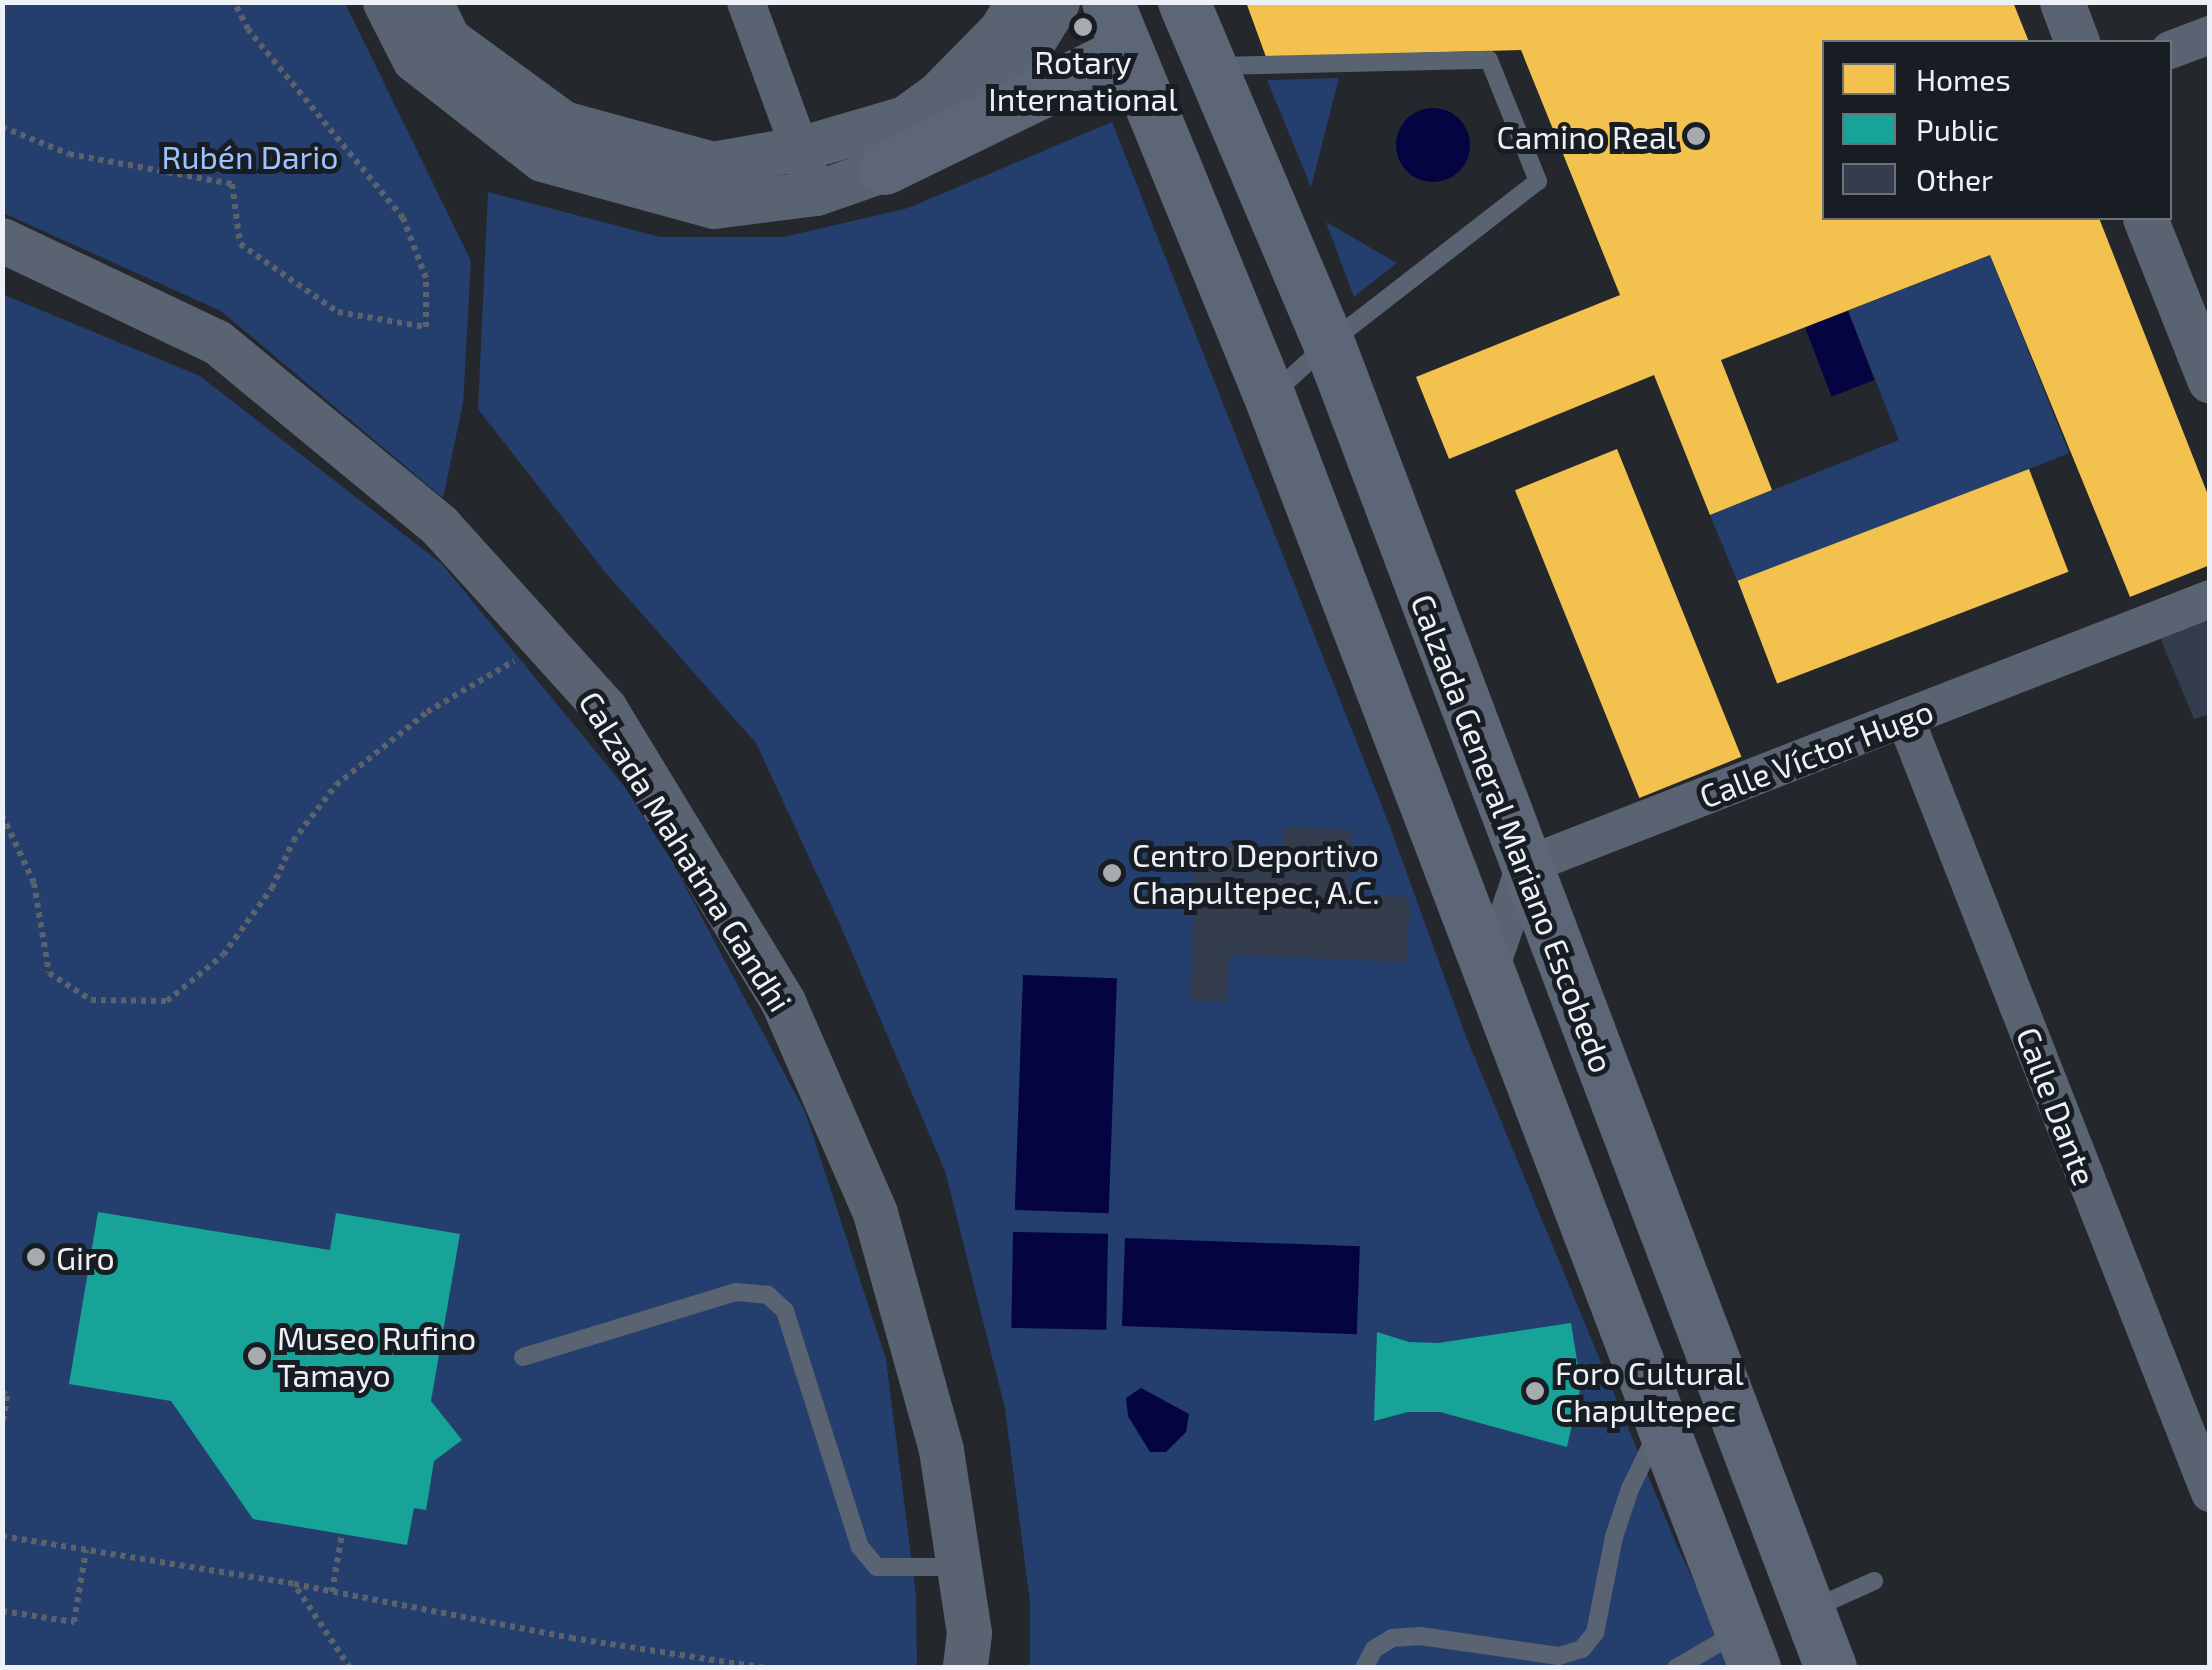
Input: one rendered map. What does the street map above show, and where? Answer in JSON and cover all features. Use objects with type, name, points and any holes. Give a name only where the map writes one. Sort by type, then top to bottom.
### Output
[{"type":"main road","points":[[1108,2],[1270,397],[1748,1649],[1761,1636],[1780,1668]]},
{"type":"main road","name":"Calzada General Mariano Escobedo","points":[[1184,2],[1329,343],[1830,1668]]},
{"type":"main road","points":[[885,169],[1127,51]]},
{"type":"street","points":[[386,2],[562,124],[713,164],[802,148],[904,118],[964,68],[1001,30],[1018,2]]},
{"type":"street","points":[[746,2],[816,193]]},
{"type":"street","points":[[431,33],[542,160],[714,206],[816,193],[885,169],[948,131],[985,102],[1027,52],[1057,2]]},
{"type":"street","points":[[2062,2],[2076,40]]},
{"type":"street","points":[[2172,49],[2210,35]]},
{"type":"street","points":[[2146,220],[2196,305],[2210,381]]},
{"type":"street","name":"Calzada Mahatma Gandhi","points":[[2,240],[217,342],[439,525],[604,709],[783,1002],[876,1213],[941,1450],[969,1634],[965,1668]]},
{"type":"street","name":"Calle Víctor Hugo","points":[[1525,866],[2210,599]]},
{"type":"street","name":"Calle Dante","points":[[1905,718],[2210,1493]]},
{"type":"street","points":[[1489,972],[1525,866]]},
{"type":"lane","points":[[1212,66],[1489,60],[1538,181],[1329,343],[1270,397]]},
{"type":"lane","points":[[524,1358],[736,1292],[768,1295],[785,1311],[860,1547],[877,1567],[958,1567]]},
{"type":"lane","points":[[1364,1668],[1374,1648],[1392,1638],[1420,1636],[1558,1656],[1582,1649],[1595,1633],[1614,1538],[1630,1489],[1662,1424]]},
{"type":"lane","points":[[1809,1610],[1874,1581]]},
{"type":"lane","points":[[1676,1668],[1748,1649]]},
{"type":"path","points":[[2,127],[70,154],[232,184],[240,244],[338,312],[426,328],[426,278],[403,218],[248,30],[234,2]]},
{"type":"path","points":[[2,815],[34,882],[49,974],[91,1000],[167,1001],[223,955],[272,888],[293,842],[336,784],[428,712],[545,642]]},
{"type":"path","points":[[2,1392],[7,1396],[2,1428]]},
{"type":"path","points":[[332,1592],[342,1534]]},
{"type":"path","points":[[2,1536],[294,1584],[571,1638],[764,1668]]},
{"type":"path","points":[[2,1610],[74,1622],[86,1550]]},
{"type":"path","points":[[294,1584],[350,1668]]},
{"type":"green space","name":"Rubén Dario","points":[[3,2],[345,3],[471,261],[463,403],[443,498],[221,311],[3,213]]},
{"type":"green space","points":[[1339,78],[1311,187],[1267,80]]},
{"type":"green space","name":"Centro Deportivo Chapultepec, A.C.","points":[[1112,122],[1389,824],[1465,1034],[1675,1541],[1733,1667],[1030,1667],[1030,1602],[1005,1408],[945,1171],[839,922],[756,743],[605,572],[478,409],[488,192],[660,237],[784,237],[908,208]]},
{"type":"green space","points":[[1326,222],[1397,263],[1354,297]]},
{"type":"green space","points":[[1990,255],[2069,453],[1739,585],[1710,515],[1899,440],[1848,311]]},
{"type":"green space","points":[[2,294],[200,376],[442,564],[647,814],[806,1114],[886,1359],[916,1596],[917,1667],[3,1667]]},
{"type":"shaded area","points":[[1433,108],[1459,119],[1470,145],[1459,171],[1433,182],[1407,171],[1396,145],[1407,119]]},
{"type":"shaded area","points":[[1848,311],[1875,380],[1832,397],[1805,327]]},
{"type":"shaded area","points":[[1023,975],[1117,978],[1109,1213],[1015,1210]]},
{"type":"shaded area","points":[[1013,1232],[1108,1234],[1106,1330],[1011,1328]]},
{"type":"shaded area","points":[[1125,1238],[1360,1246],[1357,1334],[1122,1326]]},
{"type":"shaded area","points":[[1141,1388],[1189,1414],[1186,1432],[1166,1452],[1150,1452],[1128,1416],[1126,1398]]},
{"type":"building: Homes","points":[[1246,2],[2013,2],[2028,40],[1822,40],[1822,220],[2100,220],[2210,500],[2210,565],[2130,597],[1990,255],[1721,360],[1772,490],[1710,515],[1654,375],[1449,459],[1416,377],[1620,295],[1521,50],[1266,57]]},
{"type":"building: Homes","points":[[1617,449],[1741,757],[1639,798],[1515,490]]},
{"type":"building: Homes","points":[[2029,469],[2068,572],[1777,684],[1738,581]]},
{"type":"building: Public","name":"Museo Rufino Tamayo","points":[[98,1212],[330,1250],[336,1213],[460,1234],[431,1401],[462,1440],[434,1461],[426,1510],[414,1508],[407,1545],[253,1519],[171,1401],[69,1384]]},
{"type":"building: Public","points":[[1571,1323],[1581,1385],[1567,1447],[1440,1412],[1408,1412],[1374,1421],[1377,1332],[1409,1342],[1438,1343]]},
{"type":"building: Other","points":[[2210,615],[2210,714],[2194,719],[2159,635]]},
{"type":"building: Other","points":[[1284,827],[1352,830],[1349,894],[1410,897],[1407,962],[1229,955],[1227,1002],[1190,1000],[1196,844],[1283,848]]},
{"type":"place","name":"Rotary International","points":[[1083,27]]},
{"type":"place","name":"Camino Real","points":[[1696,136]]},
{"type":"place","name":"Centro Deportivo Chapultepec, A.C.","points":[[1112,873]]},
{"type":"place","name":"Giro","points":[[36,1257]]},
{"type":"place","name":"Museo Rufino Tamayo","points":[[257,1356]]},
{"type":"place","name":"Foro Cultural Chapultepec","points":[[1535,1391]]}]
